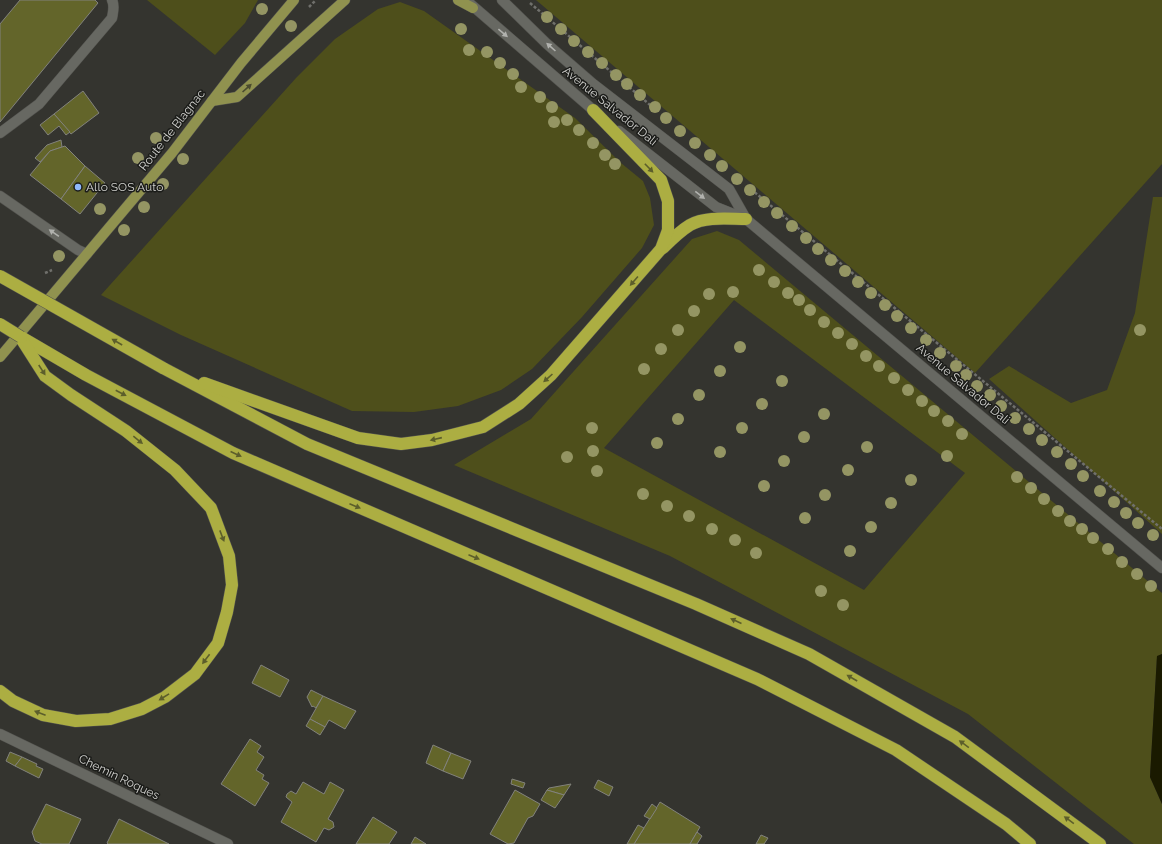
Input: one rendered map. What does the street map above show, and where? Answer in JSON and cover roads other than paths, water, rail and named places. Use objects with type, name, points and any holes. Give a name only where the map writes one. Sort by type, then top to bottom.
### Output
[{"type":"highway","points":[[593,110],[661,180],[668,201],[668,230],[661,249]]},
{"type":"highway","points":[[163,368],[358,438],[401,444],[432,440],[483,427],[518,404],[551,375],[661,249],[674,237],[690,225],[710,220],[746,219]]},
{"type":"highway","points":[[0,276],[163,368],[307,444],[696,604],[810,654],[955,737],[1100,844]]},
{"type":"highway","points":[[0,324],[86,375],[233,453],[757,679],[896,750],[1006,824],[1030,844]]},
{"type":"highway","points":[[0,691],[13,701],[43,715],[76,721],[110,719],[142,709],[165,697],[195,674],[218,643],[227,612],[232,585],[229,556],[211,508],[175,470],[126,431],[45,376],[21,337]]},
{"type":"main road","name":"Route de Blagnac","points":[[0,357],[172,153],[287,5],[294,0]]},
{"type":"main road","points":[[212,101],[237,97],[345,0]]},
{"type":"main road","points":[[458,0],[473,8]]},
{"type":"street","points":[[0,134],[39,104],[112,18],[114,10],[112,0]]},
{"type":"street","name":"Avenue Salvador Dali","points":[[466,0],[473,8],[593,110],[716,207],[746,219],[1162,568]]},
{"type":"street","name":"Avenue Salvador Dali","points":[[502,0],[592,83],[729,190],[746,219]]},
{"type":"street","points":[[0,196],[78,250],[87,254]]},
{"type":"street","name":"Chemin Roques","points":[[0,734],[228,844]]},
{"type":"place","name":"Allo SOS Auto","points":[[78,187]]}]
